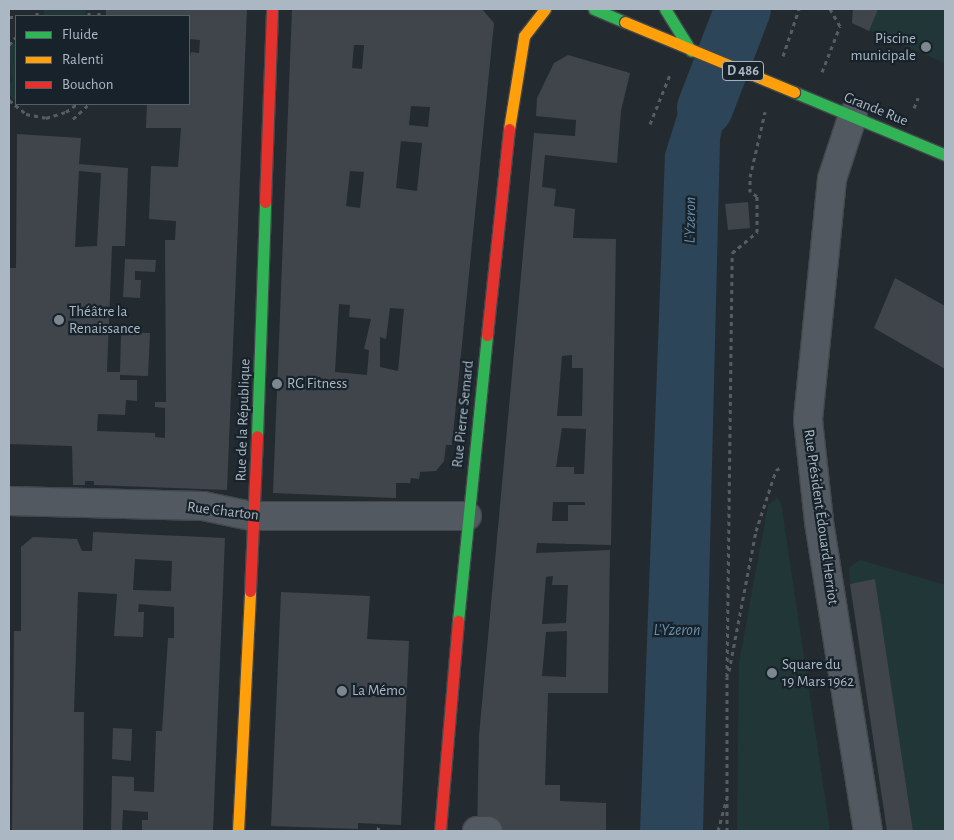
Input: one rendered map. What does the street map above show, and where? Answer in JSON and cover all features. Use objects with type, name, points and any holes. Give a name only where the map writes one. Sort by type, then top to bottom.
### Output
[{"type":"main road","name":"Rue de la République","points":[[238,831],[251,516],[255,490],[272,9]]},
{"type":"main road","name":"Rue Pierre Semard","points":[[440,831],[466,516],[516,69],[524,36],[545,9]]},
{"type":"main road","name":"D 486","points":[[594,9],[691,51]]},
{"type":"main road","points":[[665,9],[691,51]]},
{"type":"main road","name":"Grande Rue","points":[[691,51],[853,115],[945,155]]},
{"type":"street","name":"Rue Président Édouard Herriot","points":[[853,115],[832,179],[808,420],[809,450],[868,831]]},
{"type":"street","name":"Rue Charton","points":[[9,501],[203,506],[251,516],[466,516]]},
{"type":"street","points":[[477,831],[488,831]]},
{"type":"path","points":[[812,99],[840,26],[830,9]]},
{"type":"path","points":[[914,108],[918,98]]},
{"type":"path","points":[[9,101],[26,114],[46,118],[66,112],[76,105]]},
{"type":"path","points":[[73,119],[88,105]]},
{"type":"path","points":[[727,831],[732,253],[757,232],[757,196],[750,192],[750,177]]},
{"type":"path","points":[[727,677],[756,531],[776,470],[809,450]]},
{"type":"path","points":[[718,831],[727,796]]},
{"type":"path","points":[[378,831],[379,824]]},
{"type":"green space","points":[[44,9],[85,9],[85,15],[44,15]]},
{"type":"green space","name":"Piscine municipale","points":[[853,9],[945,9],[945,63],[852,23]]},
{"type":"green space","points":[[15,41],[15,102],[9,94],[9,83],[12,82],[9,48]]},
{"type":"green space","name":"Square du 19 Mars 1962","points":[[777,498],[781,503],[830,831],[737,831],[739,663],[768,505]]},
{"type":"green space","points":[[860,560],[945,585],[945,831],[913,831],[875,580],[850,584],[849,568]]},
{"type":"water","name":"L'Yzeron","points":[[718,28],[744,39],[720,139],[703,831],[640,831],[665,154],[680,106]]},
{"type":"building","points":[[106,9],[247,9],[227,490],[94,485],[94,481],[85,481],[85,485],[73,485],[72,446],[9,444],[9,268],[16,268],[17,134],[81,138],[79,164],[128,168],[125,246],[112,246],[107,372],[120,372],[121,332],[150,333],[148,376],[120,375],[120,380],[137,380],[137,401],[126,400],[125,415],[98,414],[97,431],[155,433],[155,437],[165,438],[165,408],[155,407],[155,402],[166,402],[165,240],[175,240],[176,221],[149,219],[151,166],[178,167],[181,128],[146,128],[147,105],[190,105],[190,57],[191,52],[199,53],[200,40],[190,39],[190,15],[106,15]],"holes":[[[79,171],[101,173],[97,246],[75,247]]]},
{"type":"building","points":[[292,9],[482,9],[494,23],[452,445],[446,445],[444,461],[436,471],[420,472],[419,479],[411,478],[410,483],[396,483],[396,498],[273,493]],"holes":[[[354,45],[364,45],[362,69],[352,68]],[[411,106],[430,107],[428,127],[409,125]],[[401,141],[422,143],[417,191],[396,188]],[[350,171],[364,172],[360,208],[346,206]],[[339,304],[350,305],[349,317],[371,319],[364,349],[369,350],[367,375],[335,372]],[[390,308],[404,309],[398,371],[380,367],[380,337],[386,339]]]},
{"type":"building","points":[[853,9],[878,9],[869,31],[852,23]]},
{"type":"building","points":[[568,55],[630,73],[621,111],[617,163],[545,155],[542,187],[556,189],[554,206],[575,209],[573,238],[616,239],[611,545],[537,543],[536,553],[610,550],[608,693],[548,693],[545,785],[560,785],[560,801],[606,803],[606,831],[477,831],[479,736],[534,133],[575,136],[576,120],[536,116],[537,98],[554,63]],"holes":[[[572,355],[572,368],[583,368],[582,416],[557,416],[562,356]],[[562,428],[586,429],[584,474],[574,474],[574,467],[556,467]],[[553,502],[585,502],[585,505],[568,505],[568,521],[552,521]],[[553,576],[552,585],[568,585],[566,623],[542,624],[546,577]],[[567,631],[566,677],[542,676],[546,632]]]},
{"type":"building","points":[[748,202],[750,228],[728,230],[725,204]]},
{"type":"building","points":[[125,259],[156,260],[155,272],[135,271],[135,280],[141,280],[140,298],[123,297]]},
{"type":"building","points":[[895,278],[945,306],[945,369],[874,328]]},
{"type":"building","points":[[93,532],[225,538],[213,831],[142,830],[142,820],[148,820],[148,812],[123,810],[122,831],[111,831],[112,776],[134,777],[134,791],[154,792],[156,731],[162,731],[168,638],[174,638],[174,607],[139,604],[138,612],[144,612],[143,637],[114,636],[117,594],[78,592],[74,712],[84,712],[83,830],[12,831],[14,631],[21,631],[21,547],[33,537],[77,539],[82,551],[92,551]],"holes":[[[135,559],[172,561],[171,591],[133,590]]]},
{"type":"building","points":[[875,579],[913,831],[887,831],[850,584]]},
{"type":"building","name":"La Mémo","points":[[281,592],[370,596],[367,639],[409,641],[401,825],[358,823],[358,829],[271,826]]},
{"type":"building","points":[[113,728],[132,729],[131,761],[112,759]]},
{"type":"waterway","name":"L'Yzeron","points":[[705,108],[743,9]]},
{"type":"traffic: fast","points":[[594,9],[625,22]]},
{"type":"traffic: fast","points":[[665,9],[691,51]]},
{"type":"traffic: fast","points":[[794,92],[945,155]]},
{"type":"traffic: fast","points":[[257,436],[265,202]]},
{"type":"traffic: fast","points":[[458,621],[487,335]]},
{"type":"traffic: slow","points":[[509,129],[524,36],[545,9]]},
{"type":"traffic: slow","points":[[625,22],[794,92]]},
{"type":"traffic: slow","points":[[238,831],[250,591]]},
{"type":"traffic: jam","points":[[265,202],[272,9]]},
{"type":"traffic: jam","points":[[487,335],[509,129]]},
{"type":"traffic: jam","points":[[250,591],[257,436]]},
{"type":"traffic: jam","points":[[440,831],[458,621]]},
{"type":"place","name":"Piscine municipale","points":[[926,47]]},
{"type":"place","name":"Théâtre la Renaissance","points":[[59,320]]},
{"type":"place","name":"RG Fitness","points":[[277,384]]},
{"type":"place","name":"Square du 19 Mars 1962","points":[[772,673]]},
{"type":"place","name":"La Mémo","points":[[342,691]]}]
